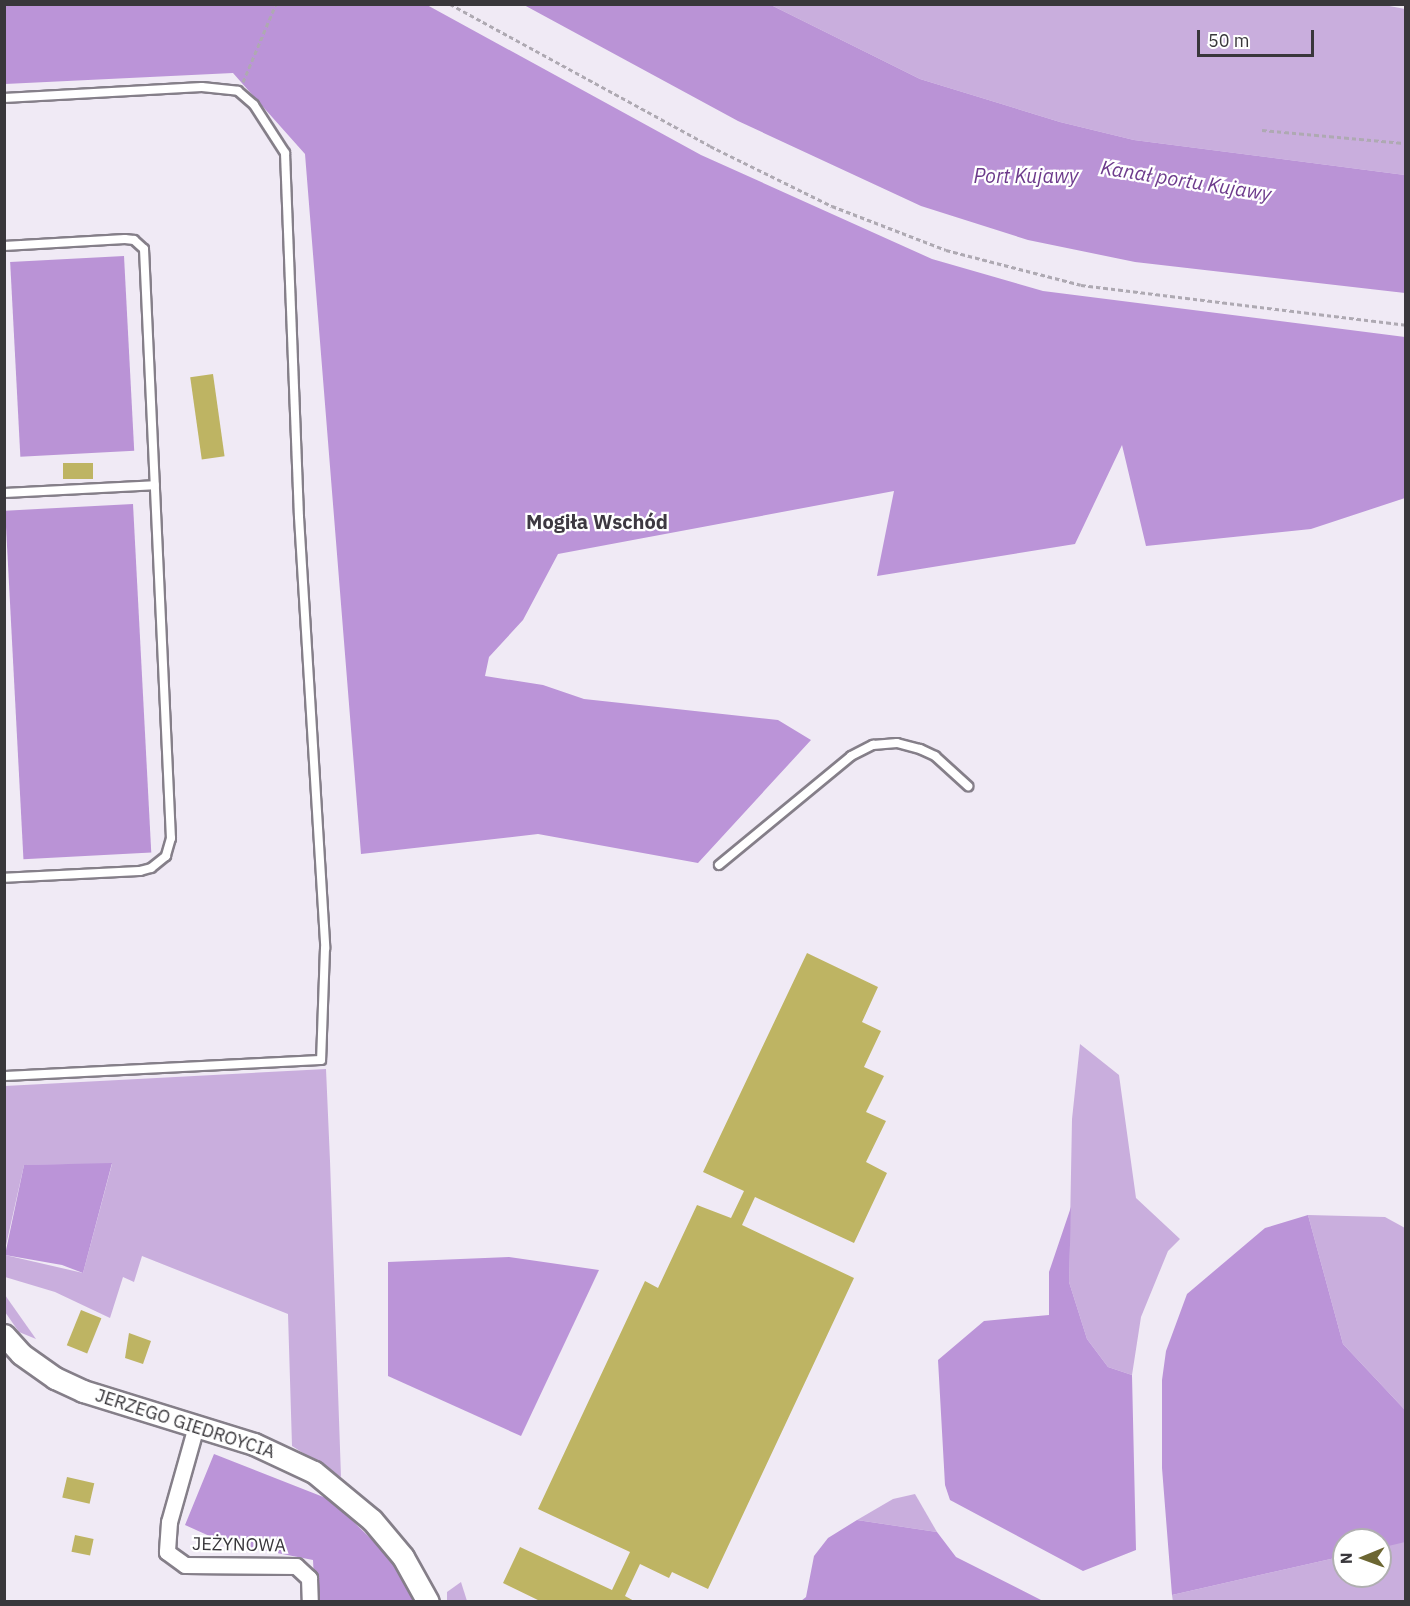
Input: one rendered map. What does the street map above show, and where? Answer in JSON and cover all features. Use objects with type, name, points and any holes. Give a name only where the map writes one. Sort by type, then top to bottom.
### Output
[{"type":"street","name":"JERZEGO GIEDROYCIA","points":[[4,1335],[21,1354],[55,1378],[83,1391],[280,1455],[314,1472],[343,1494],[402,1557],[428,1602]]},
{"type":"street","name":"JEŻYNOWA","points":[[196,1426],[169,1522],[167,1552],[185,1565],[296,1566],[309,1578],[310,1602]]},
{"type":"lane","points":[[4,98],[202,87],[238,91],[254,105],[285,153],[300,528],[324,905],[321,1060],[4,1076]]},
{"type":"lane","points":[[4,246],[125,239],[134,240],[144,249],[170,848],[159,863],[140,871],[4,878]]},
{"type":"lane","points":[[4,493],[155,485]]},
{"type":"lane","points":[[719,865],[851,756],[873,745],[897,743],[920,749],[935,756],[968,786]]},
{"type":"path","points":[[238,91],[252,66],[276,4]]},
{"type":"path","points":[[450,4],[720,151],[832,206],[946,250],[1081,285],[1406,325]]},
{"type":"path","points":[[1262,130],[1406,143]]},
{"type":"shaded area","points":[[1379,4],[1405,9],[1405,175],[1134,140],[1060,122],[920,79],[771,5]]},
{"type":"shaded area","points":[[4,5],[427,5],[701,155],[932,259],[1043,291],[1405,337],[1405,498],[1311,529],[1146,546],[1122,445],[1075,544],[877,576],[894,491],[558,554],[523,620],[489,657],[485,676],[543,685],[584,699],[778,720],[811,740],[698,863],[538,834],[361,854],[305,154],[233,73],[5,84]]},
{"type":"shaded area","points":[[1080,1044],[1119,1075],[1136,1198],[1180,1239],[1168,1251],[1141,1317],[1132,1375],[1108,1367],[1087,1339],[1069,1282],[1072,1119]]},
{"type":"shaded area","points":[[326,1069],[341,1477],[292,1446],[288,1314],[142,1256],[134,1282],[123,1277],[110,1318],[55,1292],[5,1277],[5,1255],[83,1273],[112,1164],[24,1165],[5,1250],[5,1086]]},
{"type":"shaded area","points":[[112,1163],[83,1273],[62,1265],[5,1255],[24,1165]]},
{"type":"shaded area","points":[[1071,1207],[1069,1282],[1087,1339],[1108,1367],[1132,1375],[1136,1550],[1083,1571],[950,1500],[945,1485],[938,1360],[984,1321],[1049,1315],[1049,1272]]},
{"type":"shaded area","points":[[1308,1215],[1385,1217],[1405,1228],[1405,1410],[1343,1344]]},
{"type":"shaded area","points":[[1308,1215],[1343,1344],[1405,1410],[1405,1542],[1392,1545],[1392,1528],[1332,1528],[1332,1559],[1172,1595],[1162,1468],[1162,1380],[1166,1351],[1187,1294],[1265,1228]]},
{"type":"shaded area","points":[[509,1257],[599,1270],[521,1436],[388,1376],[388,1262]]},
{"type":"shaded area","points":[[4,1295],[36,1339],[19,1332],[5,1312]]},
{"type":"shaded area","points":[[214,1454],[331,1500],[395,1562],[414,1601],[315,1601],[313,1560],[225,1543],[185,1525]]},
{"type":"shaded area","points":[[915,1494],[937,1532],[857,1520],[893,1499]]},
{"type":"shaded area","points":[[857,1520],[937,1532],[956,1557],[1043,1601],[801,1601],[806,1597],[814,1556],[828,1538]]},
{"type":"shaded area","points":[[1405,1541],[1405,1601],[1173,1602],[1172,1595],[1332,1559],[1332,1588],[1392,1588],[1392,1544]]},
{"type":"shaded area","points":[[461,1582],[467,1601],[447,1601],[447,1592]]},
{"type":"water","name":"Port Kujawy","points":[[524,5],[771,5],[920,79],[1060,122],[1134,140],[1405,175],[1405,293],[1135,262],[1028,240],[921,206],[738,121]]},
{"type":"water","points":[[124,256],[134,451],[20,457],[10,262]]},
{"type":"water","points":[[133,504],[151,853],[23,859],[5,511]]},
{"type":"building","points":[[213,374],[225,456],[202,459],[190,377]]},
{"type":"building","points":[[63,463],[93,463],[93,479],[63,479]]},
{"type":"building","points":[[807,953],[878,987],[862,1022],[881,1031],[864,1067],[884,1076],[866,1112],[886,1121],[866,1162],[887,1173],[854,1243],[755,1197],[742,1225],[854,1278],[708,1589],[672,1572],[669,1578],[640,1564],[625,1596],[636,1602],[542,1602],[503,1583],[520,1547],[612,1590],[630,1552],[538,1509],[645,1281],[658,1288],[697,1205],[731,1218],[744,1191],[703,1172]]},
{"type":"building","points":[[81,1310],[101,1318],[87,1353],[67,1345]]},
{"type":"building","points":[[129,1333],[151,1341],[143,1364],[125,1358]]},
{"type":"building","points":[[67,1477],[94,1483],[90,1504],[62,1497]]},
{"type":"building","points":[[75,1535],[94,1539],[90,1556],[71,1552]]},
{"type":"district","name":"Mogiła Wschód","points":[[597,521]]},
{"type":"water label","name":"Kanał portu Kujawy","points":[[1186,180]]}]
